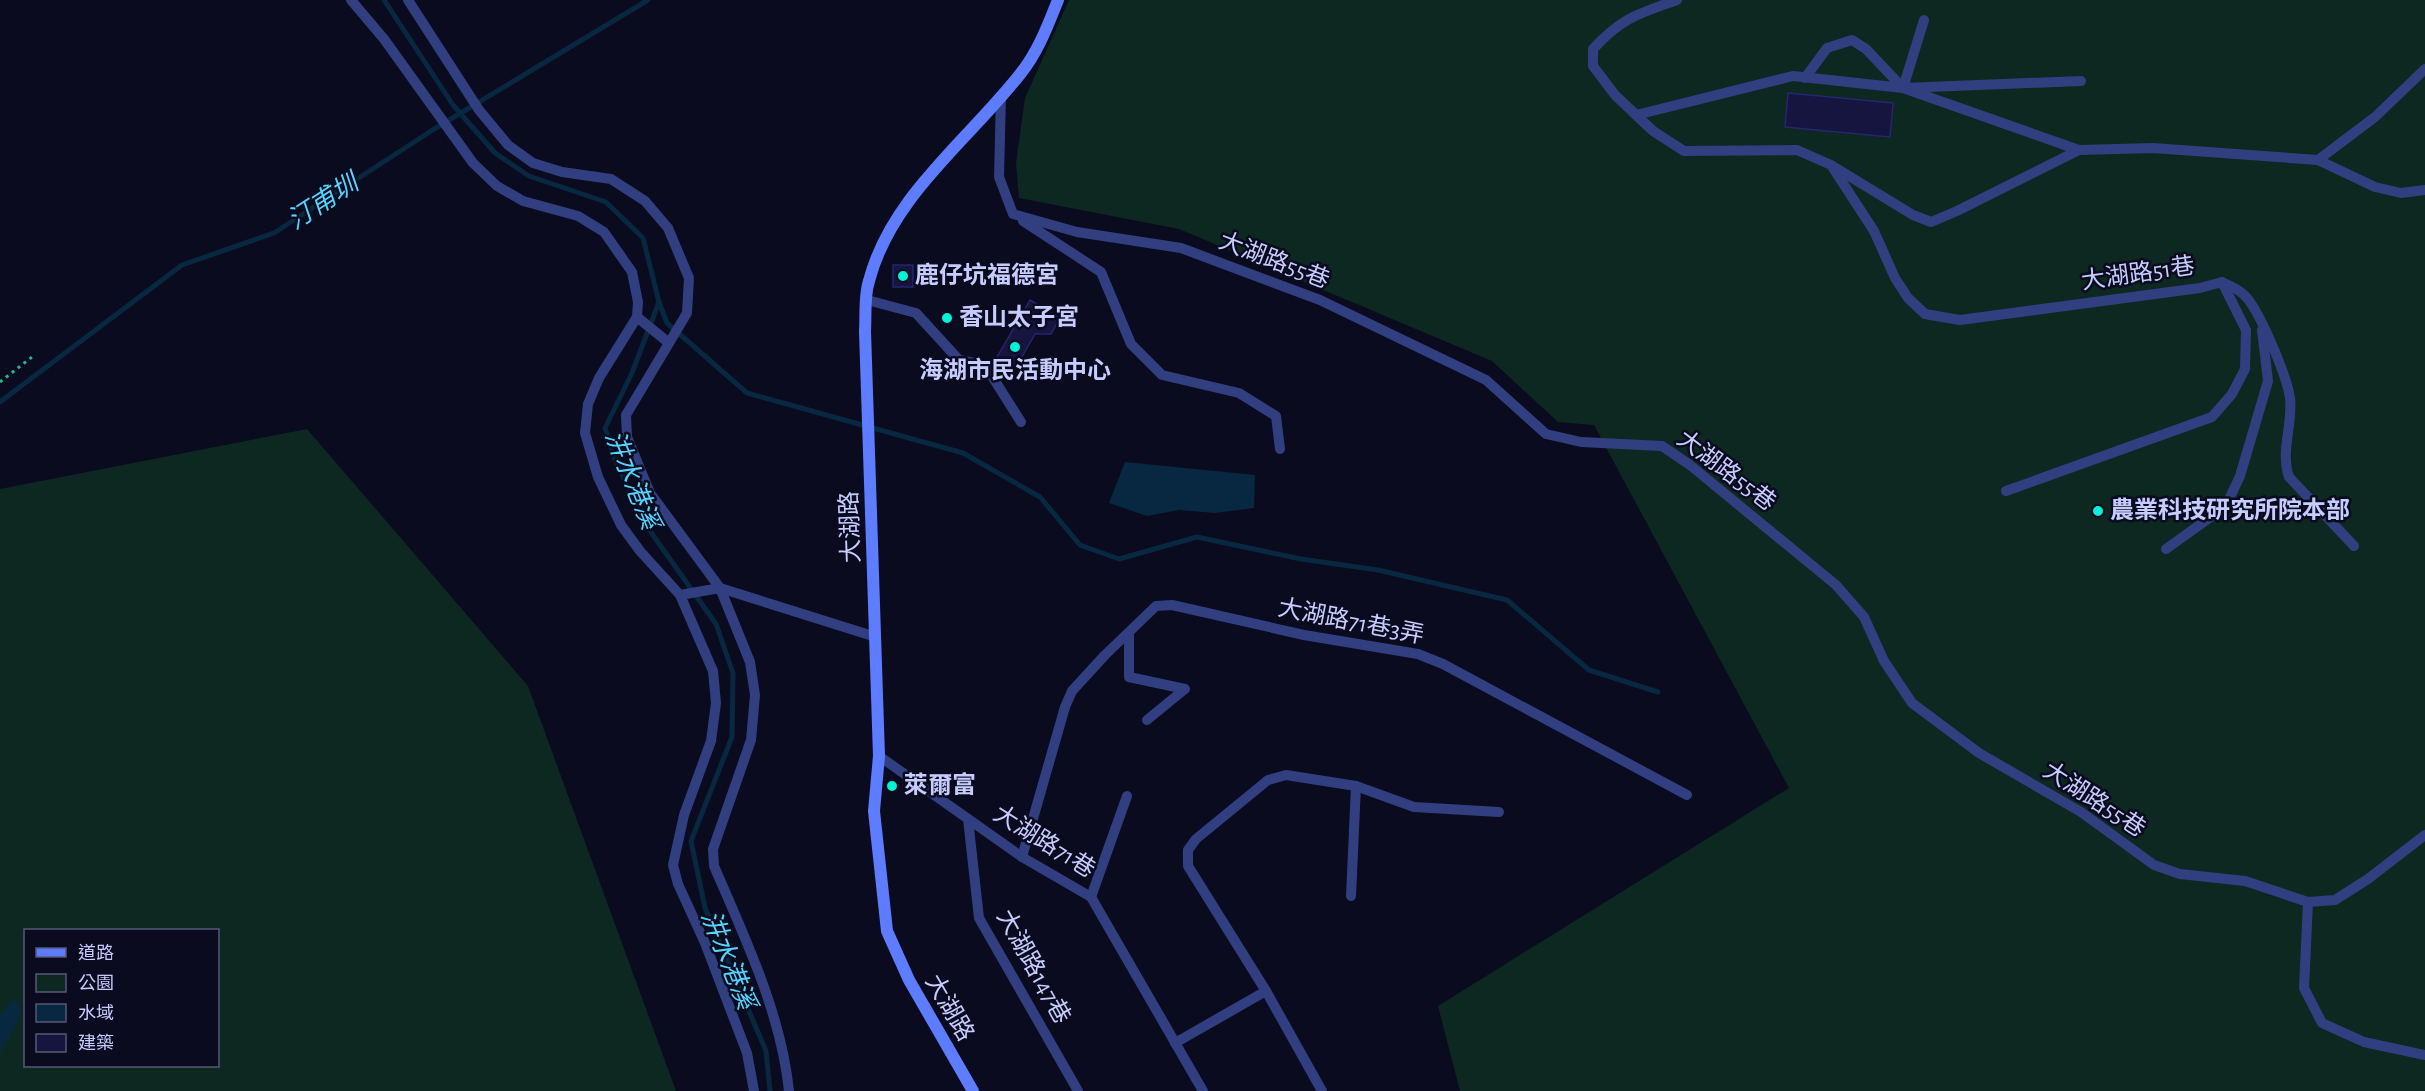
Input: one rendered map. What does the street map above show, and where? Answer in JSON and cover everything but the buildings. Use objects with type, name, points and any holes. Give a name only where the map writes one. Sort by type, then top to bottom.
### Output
[{"type":"street","name":"大湖路","points":[[973,1091],[909,980],[887,931],[874,811],[879,756],[865,331],[868,282],[886,236],[920,187],[1023,72],[1045,34],[1058,0]]},
{"type":"lane","points":[[351,0],[384,39],[398,62],[473,163],[496,186],[523,201],[578,216],[604,232],[632,272],[638,302],[637,317],[599,378],[588,404],[585,433],[598,477],[621,525],[640,551],[680,595],[713,671],[716,703],[711,741],[684,815],[673,865],[678,884],[705,943],[747,1053],[754,1091]]},
{"type":"lane","points":[[408,0],[479,110],[508,145],[533,163],[552,169],[610,179],[645,201],[668,228],[689,278],[687,314],[626,415],[627,438],[650,493],[720,588],[750,662],[755,695],[751,740],[713,849],[714,866],[767,997],[786,1058],[789,1091]]},
{"type":"lane","points":[[1677,0],[1633,15],[1611,30],[1593,49],[1593,66],[1615,95],[1653,131],[1684,150],[1797,150],[1831,165],[1913,215],[1931,222],[1957,212],[2079,150]]},
{"type":"lane","points":[[1903,88],[1924,20]]},
{"type":"lane","points":[[1805,78],[1827,48],[1852,40],[1866,49],[1903,88],[2079,150],[2153,148],[2318,160],[2375,187],[2401,193],[2425,190]]},
{"type":"lane","points":[[2318,160],[2375,117],[2425,69]]},
{"type":"lane","points":[[1636,115],[1793,76],[1903,88],[2081,81]]},
{"type":"lane","points":[[1001,96],[999,177],[1013,214],[1101,272],[1131,344],[1162,375],[1239,393],[1276,416],[1280,449]]},
{"type":"lane","name":"大湖路51巷","points":[[1831,165],[1874,231],[1895,278],[1908,298],[1925,314],[1960,320],[2200,288],[2222,282],[2243,293],[2260,318],[2290,398],[2285,464],[2289,477],[2354,546]]},
{"type":"lane","name":"大湖路55巷","points":[[1013,214],[1077,232],[1181,248],[1320,300],[1486,380],[1546,434],[1581,442],[1662,447],[1690,465],[1836,585],[1864,617],[1884,661],[1912,703],[1979,753],[2081,812],[2154,865],[2180,874],[2245,881],[2308,902],[2335,900],[2368,879],[2425,834]]},
{"type":"lane","points":[[2006,490],[2212,417],[2232,394],[2245,369],[2246,330],[2222,282]]},
{"type":"lane","points":[[867,300],[916,313],[959,360],[985,365],[1021,422]]},
{"type":"lane","points":[[637,317],[669,343]]},
{"type":"lane","points":[[2166,549],[2226,506],[2240,476],[2268,381],[2260,318]]},
{"type":"lane","points":[[680,595],[720,588],[876,637]]},
{"type":"lane","name":"大湖路71巷3弄","points":[[1022,857],[1065,707],[1072,691],[1156,606],[1172,605],[1304,635],[1418,654],[1443,664],[1687,795]]},
{"type":"lane","points":[[1129,633],[1129,677],[1185,689],[1147,720]]},
{"type":"lane","name":"大湖路71巷","points":[[879,756],[1022,857],[1091,897],[1203,1091]]},
{"type":"lane","points":[[1322,1091],[1266,991],[1188,866],[1188,850],[1196,839],[1268,780],[1286,775],[1356,786],[1414,807],[1499,812]]},
{"type":"lane","points":[[1351,896],[1356,786]]},
{"type":"lane","points":[[1091,897],[1127,796]]},
{"type":"lane","name":"大湖路147巷","points":[[968,819],[979,918],[1078,1091]]},
{"type":"lane","points":[[2308,902],[2304,988],[2322,1023],[2364,1042],[2425,1055]]},
{"type":"lane","points":[[1175,1042],[1266,991]]},
{"type":"path","points":[[0,382],[32,357]]},
{"type":"green space","name":"農業科技研究所院本部","points":[[1069,0],[2425,0],[2425,1091],[1460,1091],[1438,1006],[1789,788],[1594,425],[1558,422],[1492,361],[1179,229],[1019,198],[1016,163],[1025,98]]},
{"type":"green space","points":[[307,429],[528,686],[676,1091],[0,1091],[0,489]]},
{"type":"water","points":[[1125,462],[1255,475],[1254,508],[1215,513],[1179,510],[1147,516],[1109,503]]},
{"type":"water","points":[[15,999],[22,1012],[0,1054],[0,1015]]},
{"type":"waterway","name":"汫水港溪","points":[[384,0],[453,105],[495,153],[529,176],[606,202],[643,238],[659,302],[632,373],[605,428],[615,459],[643,521],[716,624],[733,673],[732,737],[691,841],[705,908],[766,1051],[770,1091]]},
{"type":"waterway","name":"汀甫圳","points":[[0,402],[182,265],[274,233],[431,131],[648,0]]},
{"type":"waterway","points":[[659,302],[667,323],[747,393],[963,453],[1040,497],[1080,545],[1119,559],[1197,537],[1301,559],[1378,570],[1507,600],[1589,670],[1658,692]]},
{"type":"place","name":"鹿仔坑福德宮","points":[[903,276]]},
{"type":"place","name":"香山太子宮","points":[[947,318]]},
{"type":"place","name":"海湖市民活動中心","points":[[1015,347]]},
{"type":"place","name":"農業科技研究所院本部","points":[[2098,511]]},
{"type":"place","name":"萊爾富","points":[[892,786]]}]
